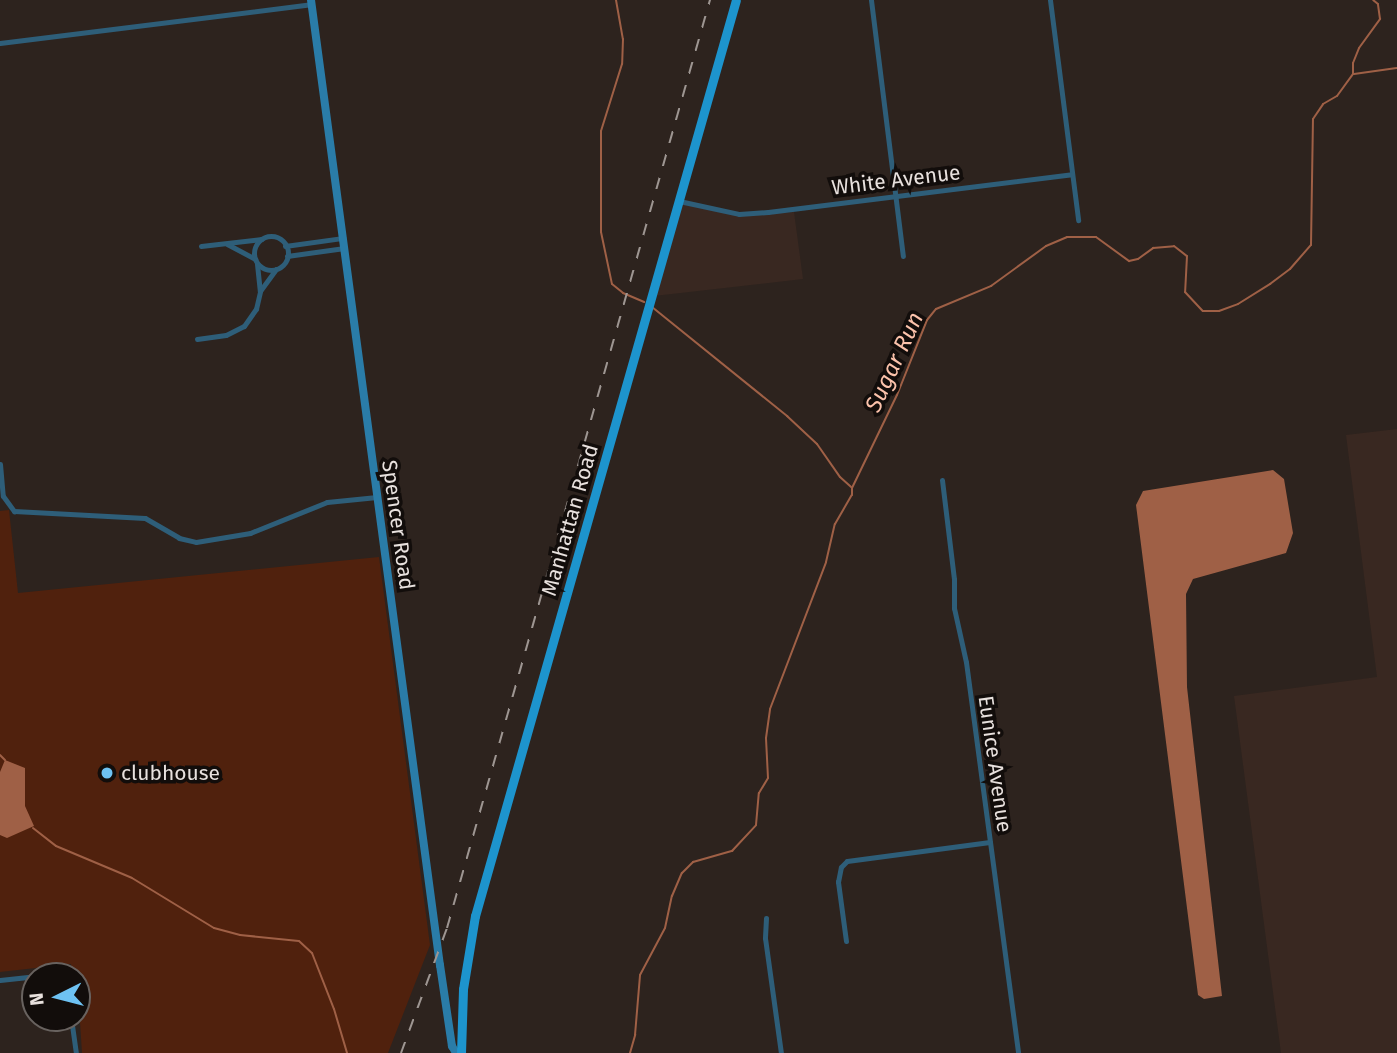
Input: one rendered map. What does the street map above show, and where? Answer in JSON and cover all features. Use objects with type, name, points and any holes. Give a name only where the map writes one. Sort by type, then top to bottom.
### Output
[{"type":"main road","name":"Manhattan Road","points":[[459,1053],[463,989],[475,916],[736,0]]},
{"type":"street","points":[[871,0],[903,256]]},
{"type":"street","points":[[1050,0],[1078,220]]},
{"type":"street","points":[[0,43],[311,2]]},
{"type":"street","name":"Spencer Road","points":[[311,2],[446,1005],[452,1046],[459,1053]]},
{"type":"street","name":"White Avenue","points":[[679,201],[738,214],[1072,174]]},
{"type":"street","points":[[201,246],[274,237],[285,246],[287,256],[260,291]]},
{"type":"street","points":[[197,339],[226,335],[244,326],[256,309],[260,291],[255,247],[262,239]]},
{"type":"street","points":[[224,243],[243,250],[266,270],[276,269]]},
{"type":"street","points":[[285,246],[344,243]]},
{"type":"street","points":[[287,256],[344,243]]},
{"type":"street","points":[[0,464],[3,496],[14,511],[145,518],[179,538],[196,542],[250,533],[327,502],[377,497]]},
{"type":"street","name":"Eunice Avenue","points":[[942,480],[954,579],[954,608],[966,662],[1018,1053]]},
{"type":"street","points":[[846,941],[838,882],[841,867],[851,858],[990,842]]},
{"type":"street","points":[[766,918],[765,938],[781,1053]]},
{"type":"street","points":[[0,980],[21,978]]},
{"type":"street","points":[[73,1032],[76,1053]]},
{"type":"shaded area","points":[[681,204],[739,216],[794,212],[803,279],[654,296]]},
{"type":"shaded area","points":[[1397,429],[1397,1053],[1281,1053],[1234,696],[1377,677],[1346,435]]},
{"type":"shaded area","points":[[1273,470],[1284,479],[1293,533],[1286,553],[1193,579],[1186,594],[1187,687],[1222,996],[1204,999],[1198,995],[1136,505],[1143,491]]},
{"type":"shaded area","points":[[9,510],[18,593],[379,557],[430,945],[388,1053],[82,1053],[81,1032],[91,1032],[91,962],[21,962],[21,970],[0,972],[0,511]]},
{"type":"shaded area","points":[[5,760],[25,768],[25,806],[34,826],[7,838],[0,835],[0,772]]},
{"type":"waterway","points":[[616,0],[623,39],[622,64],[601,131],[601,232],[612,284],[623,293],[644,302]]},
{"type":"waterway","name":"Sugar Run","points":[[630,1053],[635,1035],[640,975],[665,928],[672,896],[682,873],[693,862],[732,851],[756,825],[759,793],[768,778],[766,738],[770,709],[826,562],[835,524],[852,495],[852,488],[897,395],[927,320],[936,309],[991,286],[1046,246],[1067,237],[1096,237],[1129,261],[1138,259],[1153,248],[1174,246],[1187,256],[1185,292],[1203,311],[1219,311],[1238,304],[1270,284],[1290,269],[1311,245],[1313,119],[1323,104],[1337,96],[1353,74],[1353,63],[1359,48],[1380,19],[1378,4],[1373,0]]},
{"type":"waterway","points":[[1354,74],[1397,68]]},
{"type":"waterway","points":[[652,307],[787,416],[817,444],[840,477],[851,487]]},
{"type":"waterway","points":[[0,755],[5,760]]},
{"type":"waterway","points":[[33,828],[56,846],[132,878],[214,928],[240,935],[299,941],[312,953],[334,1009],[347,1053]]},
{"type":"railway","points":[[401,1053],[447,928],[710,0]]},
{"type":"place","name":"clubhouse","points":[[107,773]]}]
